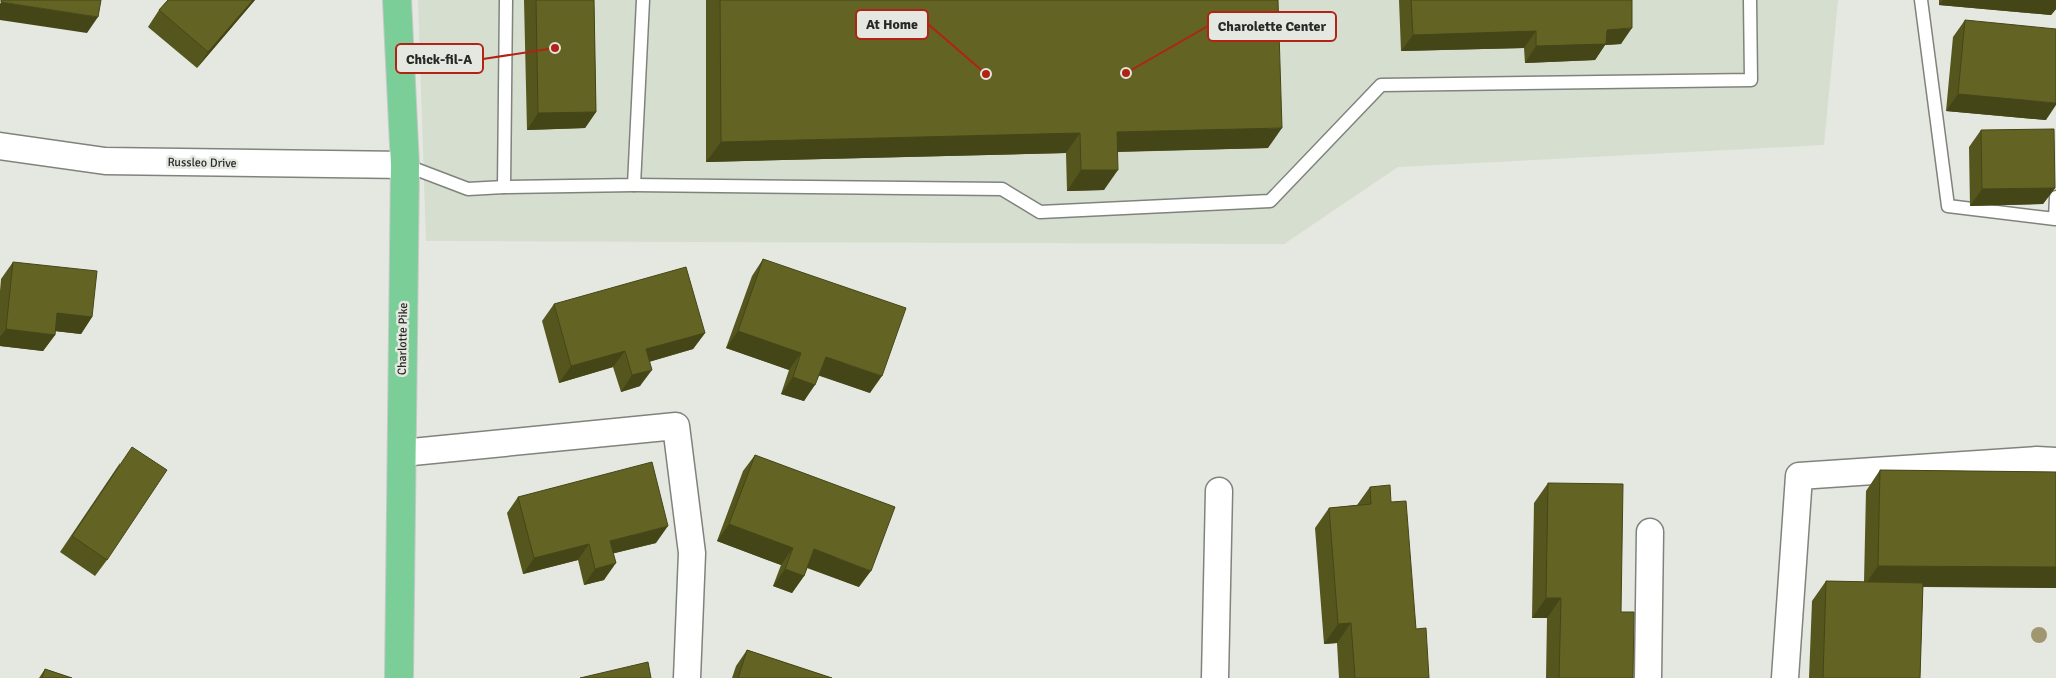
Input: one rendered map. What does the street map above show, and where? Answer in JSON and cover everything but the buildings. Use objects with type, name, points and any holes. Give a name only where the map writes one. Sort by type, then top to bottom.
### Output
[{"type":"main road","name":"Charlotte Pike","points":[[398,0],[405,165],[400,678]]},
{"type":"street","name":"Russleo Drive","points":[[0,146],[105,161],[405,165]]},
{"type":"street","points":[[402,453],[676,426],[692,552],[687,678]]},
{"type":"street","points":[[1785,678],[1798,476],[2037,460],[2056,461]]},
{"type":"street","points":[[1215,678],[1219,491]]},
{"type":"street","points":[[1648,678],[1650,532]]},
{"type":"lane","points":[[504,187],[506,0]]},
{"type":"lane","points":[[634,185],[644,0]]},
{"type":"lane","points":[[405,165],[468,189],[634,185],[1002,189],[1040,212],[1270,201],[1381,85],[1751,80],[1750,0]]},
{"type":"lane","points":[[1921,0],[1948,206],[2054,219],[2056,197]]},
{"type":"shaded area","points":[[418,0],[1838,0],[1824,145],[1398,167],[1284,244],[426,241]]},
{"type":"place","name":"Chick-fil-A","points":[[555,48]]},
{"type":"place","name":"Charolette Center","points":[[1126,73]]},
{"type":"place","name":"At Home","points":[[986,74]]}]
